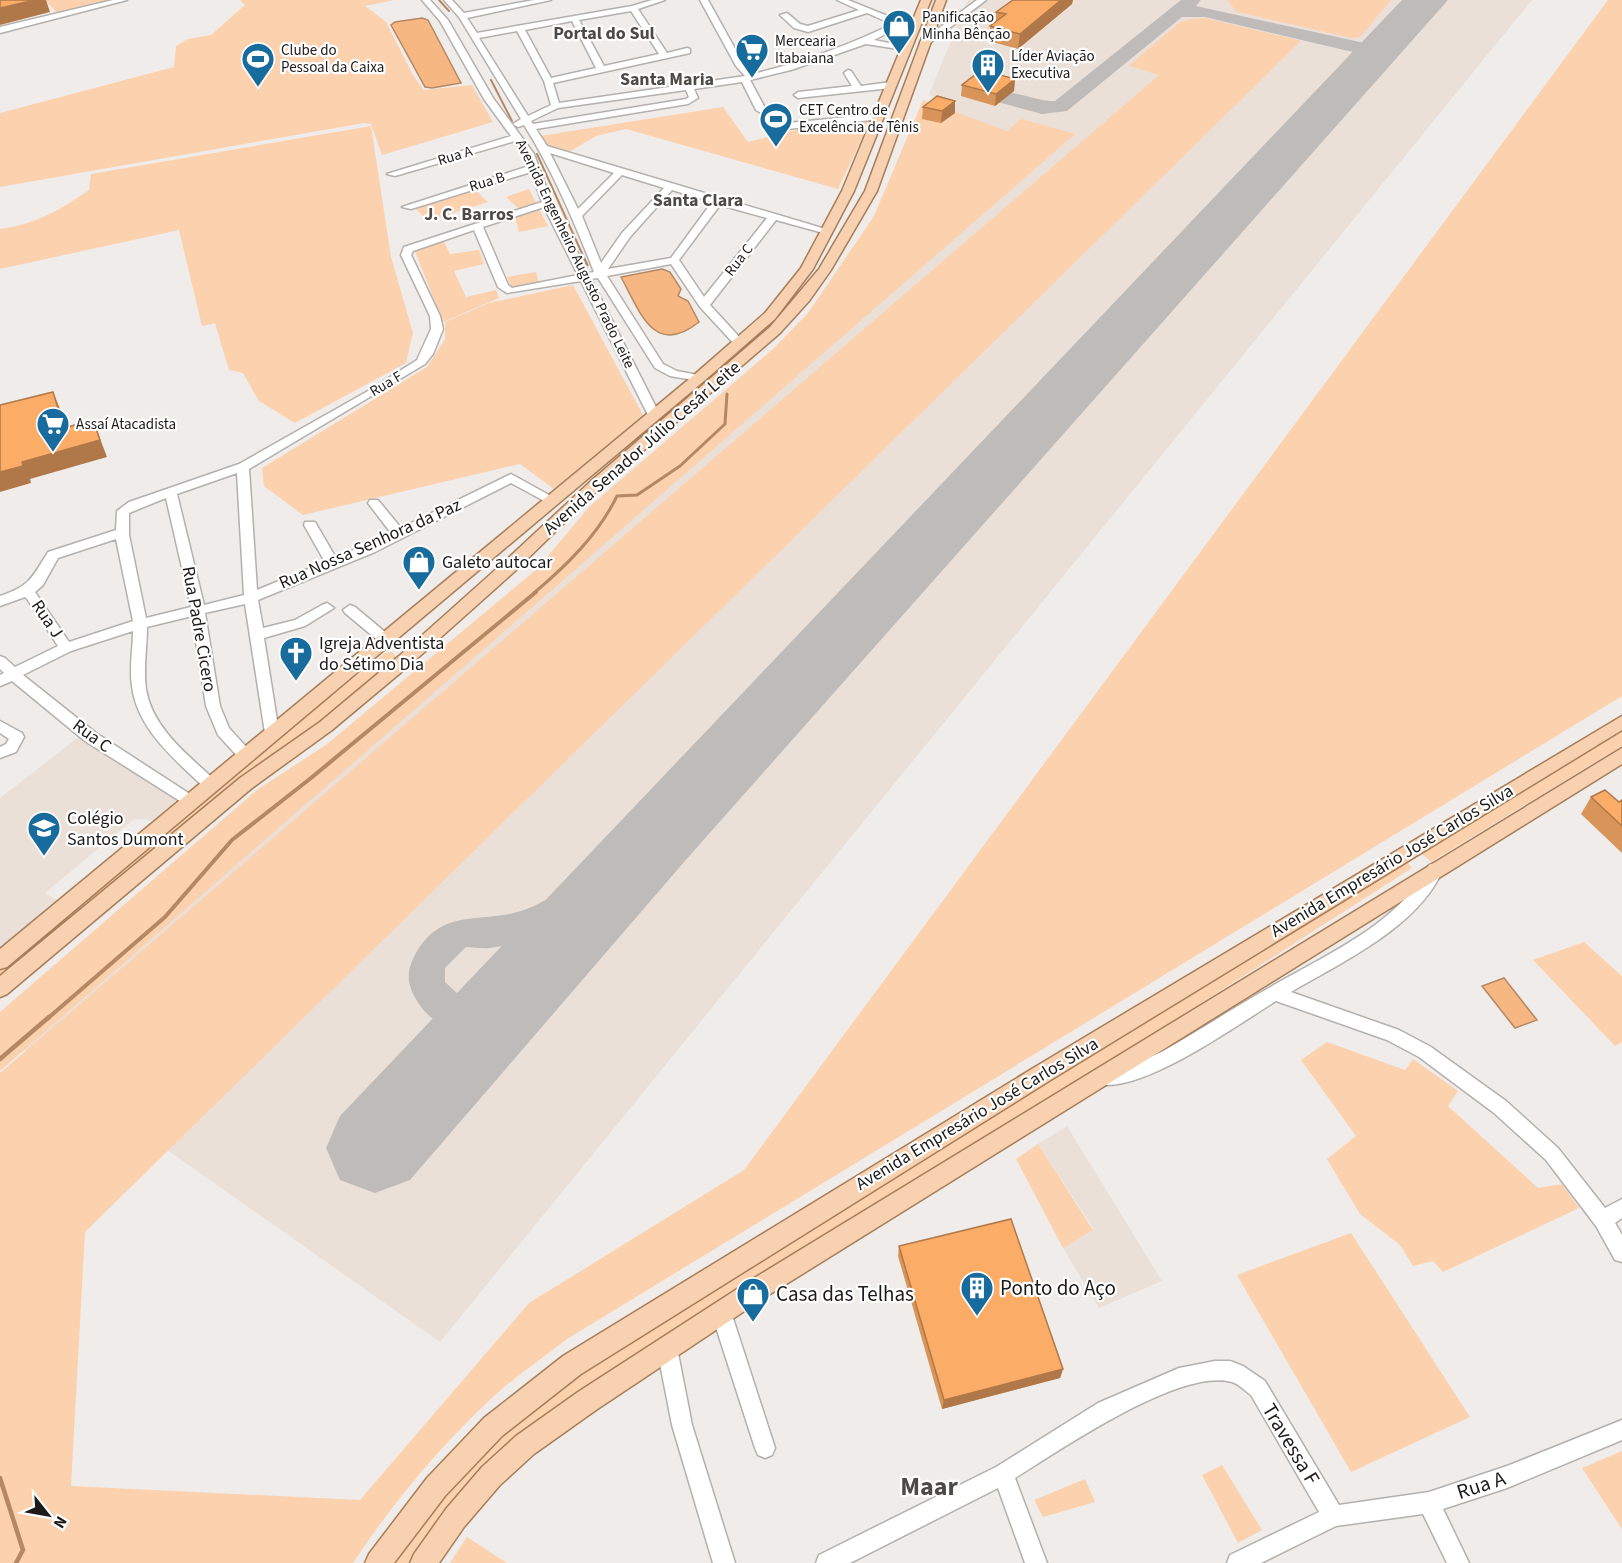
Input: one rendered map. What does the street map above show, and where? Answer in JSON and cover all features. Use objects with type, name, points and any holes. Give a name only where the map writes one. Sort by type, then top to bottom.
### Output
[{"type":"main road","name":"Avenida Senador Júlio Cesár Leite","points":[[0,961],[740,344],[790,294],[807,269],[827,231],[867,144],[915,26],[935,3]]},
{"type":"main road","name":"Avenida Senador Júlio Cesár Leite","points":[[0,988],[246,783],[326,726],[405,660],[596,484],[775,330],[825,270],[871,191],[888,148],[935,3]]},
{"type":"main road","points":[[867,144],[876,150],[888,148]]},
{"type":"main road","points":[[408,621],[412,630],[426,634],[435,633]]},
{"type":"main road","points":[[384,642],[398,645],[403,649],[405,660]]},
{"type":"main road","name":"Avenida Empresário José Carlos Silva","points":[[378,1563],[436,1486],[493,1427],[573,1365],[1002,1098],[1622,722]]},
{"type":"main road","name":"Avenida Empresário José Carlos Silva","points":[[423,1563],[455,1518],[491,1476],[525,1445],[587,1401],[721,1312],[1622,755]]},
{"type":"main road","points":[[1408,852],[1432,872]]},
{"type":"street","points":[[0,30],[123,0]]},
{"type":"street","name":"Avenida Engenheiro Augusto Prado Leite","points":[[426,0],[444,20],[489,99],[529,154],[547,203],[654,415]]},
{"type":"street","name":"Avenida Engenheiro Augusto Prado Leite","points":[[448,0],[462,16],[543,148],[578,216],[600,273],[659,366],[674,374],[699,378]]},
{"type":"street","points":[[474,36],[520,29],[547,0]]},
{"type":"street","points":[[536,14],[574,18],[633,8],[661,0]]},
{"type":"street","points":[[717,0],[704,1],[748,78],[760,110]]},
{"type":"street","points":[[841,0],[898,24],[915,26]]},
{"type":"street","points":[[923,44],[982,0]]},
{"type":"street","points":[[935,3],[957,17]]},
{"type":"street","points":[[633,8],[650,37],[665,56]]},
{"type":"street","points":[[784,15],[797,26],[808,29],[866,11]]},
{"type":"street","points":[[462,16],[597,13]]},
{"type":"street","points":[[574,18],[601,69]]},
{"type":"street","points":[[529,124],[556,106],[748,78],[788,68],[865,41],[898,24]]},
{"type":"street","points":[[520,29],[548,81],[556,106]]},
{"type":"street","points":[[865,41],[905,47]]},
{"type":"street","points":[[548,81],[687,51]]},
{"type":"street","points":[[848,74],[857,87]]},
{"type":"street","points":[[798,95],[891,84]]},
{"type":"street","points":[[510,126],[688,101],[694,98],[689,87]]},
{"type":"street","points":[[778,127],[878,117]]},
{"type":"street","name":"Rua A","points":[[392,174],[518,137]]},
{"type":"street","points":[[543,148],[827,231]]},
{"type":"street","name":"Rua B","points":[[407,207],[533,168]]},
{"type":"street","points":[[578,216],[621,171]]},
{"type":"street","points":[[600,273],[626,235],[670,186]]},
{"type":"street","points":[[547,203],[477,225],[506,290],[518,290],[674,260],[718,201]]},
{"type":"street","name":"Rua C","points":[[704,305],[774,216]]},
{"type":"street","name":"Rua F","points":[[123,532],[123,511],[133,505],[243,467],[381,388],[421,362],[427,354],[437,329],[435,316],[406,255],[408,249],[477,225]]},
{"type":"street","points":[[674,260],[704,305],[740,344]]},
{"type":"street","points":[[243,467],[250,598],[272,733]]},
{"type":"street","name":"Rua Nossa Senhora da Paz","points":[[6,677],[66,648],[140,624],[250,598],[399,535],[511,478],[552,500]]},
{"type":"street","name":"Rua Padre Cicero","points":[[171,493],[198,609],[208,686],[215,713],[229,739],[245,755]]},
{"type":"street","points":[[374,503],[399,535]]},
{"type":"street","points":[[310,525],[332,563]]},
{"type":"street","points":[[0,601],[26,592],[38,582],[53,555],[123,532],[140,624],[136,668],[145,709],[168,742],[211,785]]},
{"type":"street","name":"Rua J","points":[[26,592],[32,596],[66,648]]},
{"type":"street","points":[[256,635],[300,623],[327,608]]},
{"type":"street","points":[[350,610],[384,642]]},
{"type":"street","name":"Rua C","points":[[0,661],[6,677],[117,755],[191,802]]},
{"type":"street","points":[[0,726],[17,737],[11,748],[0,753]]},
{"type":"street","points":[[1100,1077],[1122,1076],[1141,1070],[1336,956],[1404,911],[1431,881],[1432,872]]},
{"type":"street","points":[[1320,940],[1336,956]]},
{"type":"street","points":[[1274,993],[1393,1035],[1425,1052],[1500,1107],[1552,1154],[1603,1220],[1622,1253]]},
{"type":"street","points":[[1603,1220],[1622,1208]]},
{"type":"street","points":[[721,1312],[765,1448]]},
{"type":"street","points":[[667,1348],[682,1425],[724,1563]]},
{"type":"street","name":"Travessa F","points":[[1003,1474],[1105,1410],[1179,1378],[1215,1371],[1230,1371],[1243,1376],[1258,1388],[1334,1516]]},
{"type":"street","name":"Rua A","points":[[1238,1563],[1334,1516],[1429,1503],[1507,1477],[1622,1430]]},
{"type":"street","points":[[827,1563],[1003,1474],[1036,1563]]},
{"type":"street","points":[[1429,1503],[1458,1563]]},
{"type":"shaded area","points":[[45,0],[111,0],[57,13]]},
{"type":"shaded area","name":"Clube do Pessoal da Caixa","points":[[240,0],[394,0],[365,6],[386,22],[413,75],[424,90],[472,85],[493,122],[382,155],[371,124],[364,123],[0,187],[0,113],[174,67],[176,46],[188,39],[211,35],[245,5]]},
{"type":"shaded area","points":[[968,0],[1532,0],[440,1342],[1,1033],[1025,157],[929,94]]},
{"type":"shaded area","points":[[1227,0],[1391,0],[1360,37],[1352,38],[1237,12]]},
{"type":"shaded area","points":[[1608,0],[1622,0],[1622,696],[567,1339],[503,1388],[455,1434],[401,1496],[353,1563],[0,1563],[0,1073],[1159,75],[1129,66],[1180,22],[1205,18],[1301,41],[85,1232],[71,1486],[360,1500],[529,1303],[744,1170]]},
{"type":"shaded area","points":[[422,18],[428,20],[461,83],[425,87],[391,25],[395,22]]},
{"type":"shaded area","points":[[923,100],[1007,131],[1021,119],[1075,134],[0,1071],[0,1012],[258,789],[326,745],[538,568],[589,507],[773,349],[808,313],[874,216]]},
{"type":"shaded area","name":"CET Centro de Excelência de Tênis","points":[[723,107],[748,142],[824,123],[871,119],[838,189],[626,129],[596,136],[569,152],[545,145],[540,136]]},
{"type":"shaded area","points":[[371,126],[391,257],[413,333],[406,363],[295,423],[259,401],[243,373],[229,370],[215,323],[202,326],[179,230],[0,269],[0,229],[36,220],[68,204],[89,190],[91,174]]},
{"type":"shaded area","points":[[529,189],[536,203],[519,209],[506,197]]},
{"type":"shaded area","points":[[475,190],[488,202],[428,221],[415,208]]},
{"type":"shaded area","points":[[539,209],[548,226],[519,232],[515,217]]},
{"type":"shaded area","points":[[443,240],[450,254],[479,250],[484,264],[454,271],[466,297],[496,290],[499,298],[443,322],[414,249]]},
{"type":"shaded area","points":[[662,269],[670,272],[681,289],[678,296],[688,301],[699,322],[684,332],[670,335],[660,333],[650,326],[621,277]]},
{"type":"shaded area","points":[[536,272],[539,283],[512,288],[507,277]]},
{"type":"shaded area","points":[[573,285],[643,415],[554,489],[520,464],[303,515],[264,486],[262,468],[427,367],[445,339],[445,322],[489,303]]},
{"type":"shaded area","points":[[392,652],[397,661],[310,734],[247,776],[173,833],[0,981],[0,969],[170,824],[385,653]]},
{"type":"shaded area","points":[[1622,730],[1622,746],[1431,862],[1420,852]]},
{"type":"shaded area","name":"Colégio Santos Dumont","points":[[81,735],[189,797],[163,820],[134,819],[45,893],[66,905],[0,954],[0,798]]},
{"type":"shaded area","points":[[1406,861],[1412,868],[1092,1073],[526,1429],[431,1532],[412,1563],[388,1563],[501,1430],[663,1317]]},
{"type":"shaded area","points":[[1584,942],[1622,976],[1622,1042],[1615,1046],[1533,960]]},
{"type":"shaded area","points":[[1504,978],[1537,1020],[1515,1028],[1482,986]]},
{"type":"shaded area","points":[[1327,1042],[1405,1070],[1413,1059],[1458,1091],[1448,1106],[1538,1188],[1562,1184],[1579,1208],[1443,1272],[1433,1261],[1413,1266],[1400,1245],[1360,1214],[1327,1159],[1356,1136],[1301,1060]]},
{"type":"shaded area","points":[[1067,1126],[1162,1281],[1099,1308],[1063,1248],[1094,1229],[1038,1144]]},
{"type":"shaded area","points":[[1038,1144],[1093,1230],[1063,1248],[1016,1159]]},
{"type":"shaded area","points":[[1351,1233],[1470,1417],[1351,1472],[1237,1275]]},
{"type":"shaded area","points":[[1622,1451],[1622,1529],[1582,1468]]},
{"type":"shaded area","points":[[1222,1465],[1262,1530],[1238,1543],[1202,1475]]},
{"type":"shaded area","points":[[1085,1479],[1095,1502],[1043,1517],[1034,1500]]},
{"type":"shaded area","points":[[467,1537],[507,1563],[450,1563]]},
{"type":"building","points":[[0,0],[35,0],[0,8]]},
{"type":"building","points":[[1013,0],[1061,0],[1020,34],[990,26],[1006,14],[996,12]]},
{"type":"building","points":[[981,70],[1015,79],[996,94],[962,85]]},
{"type":"building","points":[[937,96],[955,101],[942,111],[923,107]]},
{"type":"building","points":[[53,392],[64,428],[93,420],[100,440],[22,462],[23,466],[0,472],[0,405]]},
{"type":"building","points":[[1605,790],[1619,802],[1622,800],[1622,826],[1591,797]]},
{"type":"building","name":"Ponto do Aço","points":[[1011,1219],[1063,1369],[944,1400],[899,1246]]},
{"type":"waterway","points":[[439,0],[449,11]]},
{"type":"waterway","points":[[491,80],[512,121]]},
{"type":"waterway","points":[[537,154],[585,260]]},
{"type":"waterway","points":[[584,259],[587,265]]},
{"type":"waterway","points":[[534,593],[581,549],[601,524],[617,496],[637,495],[680,466],[725,424],[727,394]]},
{"type":"waterway","points":[[47,1019],[165,917],[232,840],[311,778],[536,592]]},
{"type":"waterway","points":[[0,1059],[49,1017]]},
{"type":"waterway","points":[[0,1478],[23,1550],[16,1563]]},
{"type":"taxiway","points":[[1175,13],[1192,0]]},
{"type":"taxiway","points":[[1175,13],[1186,11],[1205,12],[1378,52]]},
{"type":"taxiway","points":[[1005,98],[1042,108],[1060,107],[1175,13]]},
{"type":"taxiway","points":[[517,992],[487,1007],[456,1013],[432,993],[427,985],[427,968],[447,941],[456,935],[465,932],[489,933],[515,927],[539,919],[568,905],[606,879],[654,839]]},
{"type":"runway","points":[[375,1148],[654,839],[1426,0]]},
{"type":"place","name":"Panificação Minha Bênção","points":[[899,55]]},
{"type":"place","name":"Mercearia Itabaiana","points":[[752,79]]},
{"type":"place","name":"Clube do Pessoal da Caixa","points":[[258,88]]},
{"type":"place","name":"Líder Aviação Executiva","points":[[988,94]]},
{"type":"place","name":"CET Centro de Excelência de Tênis","points":[[776,148]]},
{"type":"place","name":"Assaí Atacadista","points":[[53,453]]},
{"type":"place","name":"Galeto autocar","points":[[419,591]]},
{"type":"place","name":"Igreja Adventista do Sétimo Dia","points":[[296,682]]},
{"type":"place","name":"Colégio Santos Dumont","points":[[44,857]]},
{"type":"place","name":"Ponto do Aço","points":[[977,1317]]},
{"type":"place","name":"Casa das Telhas","points":[[753,1323]]},
{"type":"district","name":"Portal do Sul","points":[[604,33]]},
{"type":"district","name":"Santa Maria","points":[[667,79]]},
{"type":"district","name":"Santa Clara","points":[[698,200]]},
{"type":"district","name":"J. C. Barros","points":[[469,214]]},
{"type":"district","name":"Maar","points":[[929,1486]]}]
